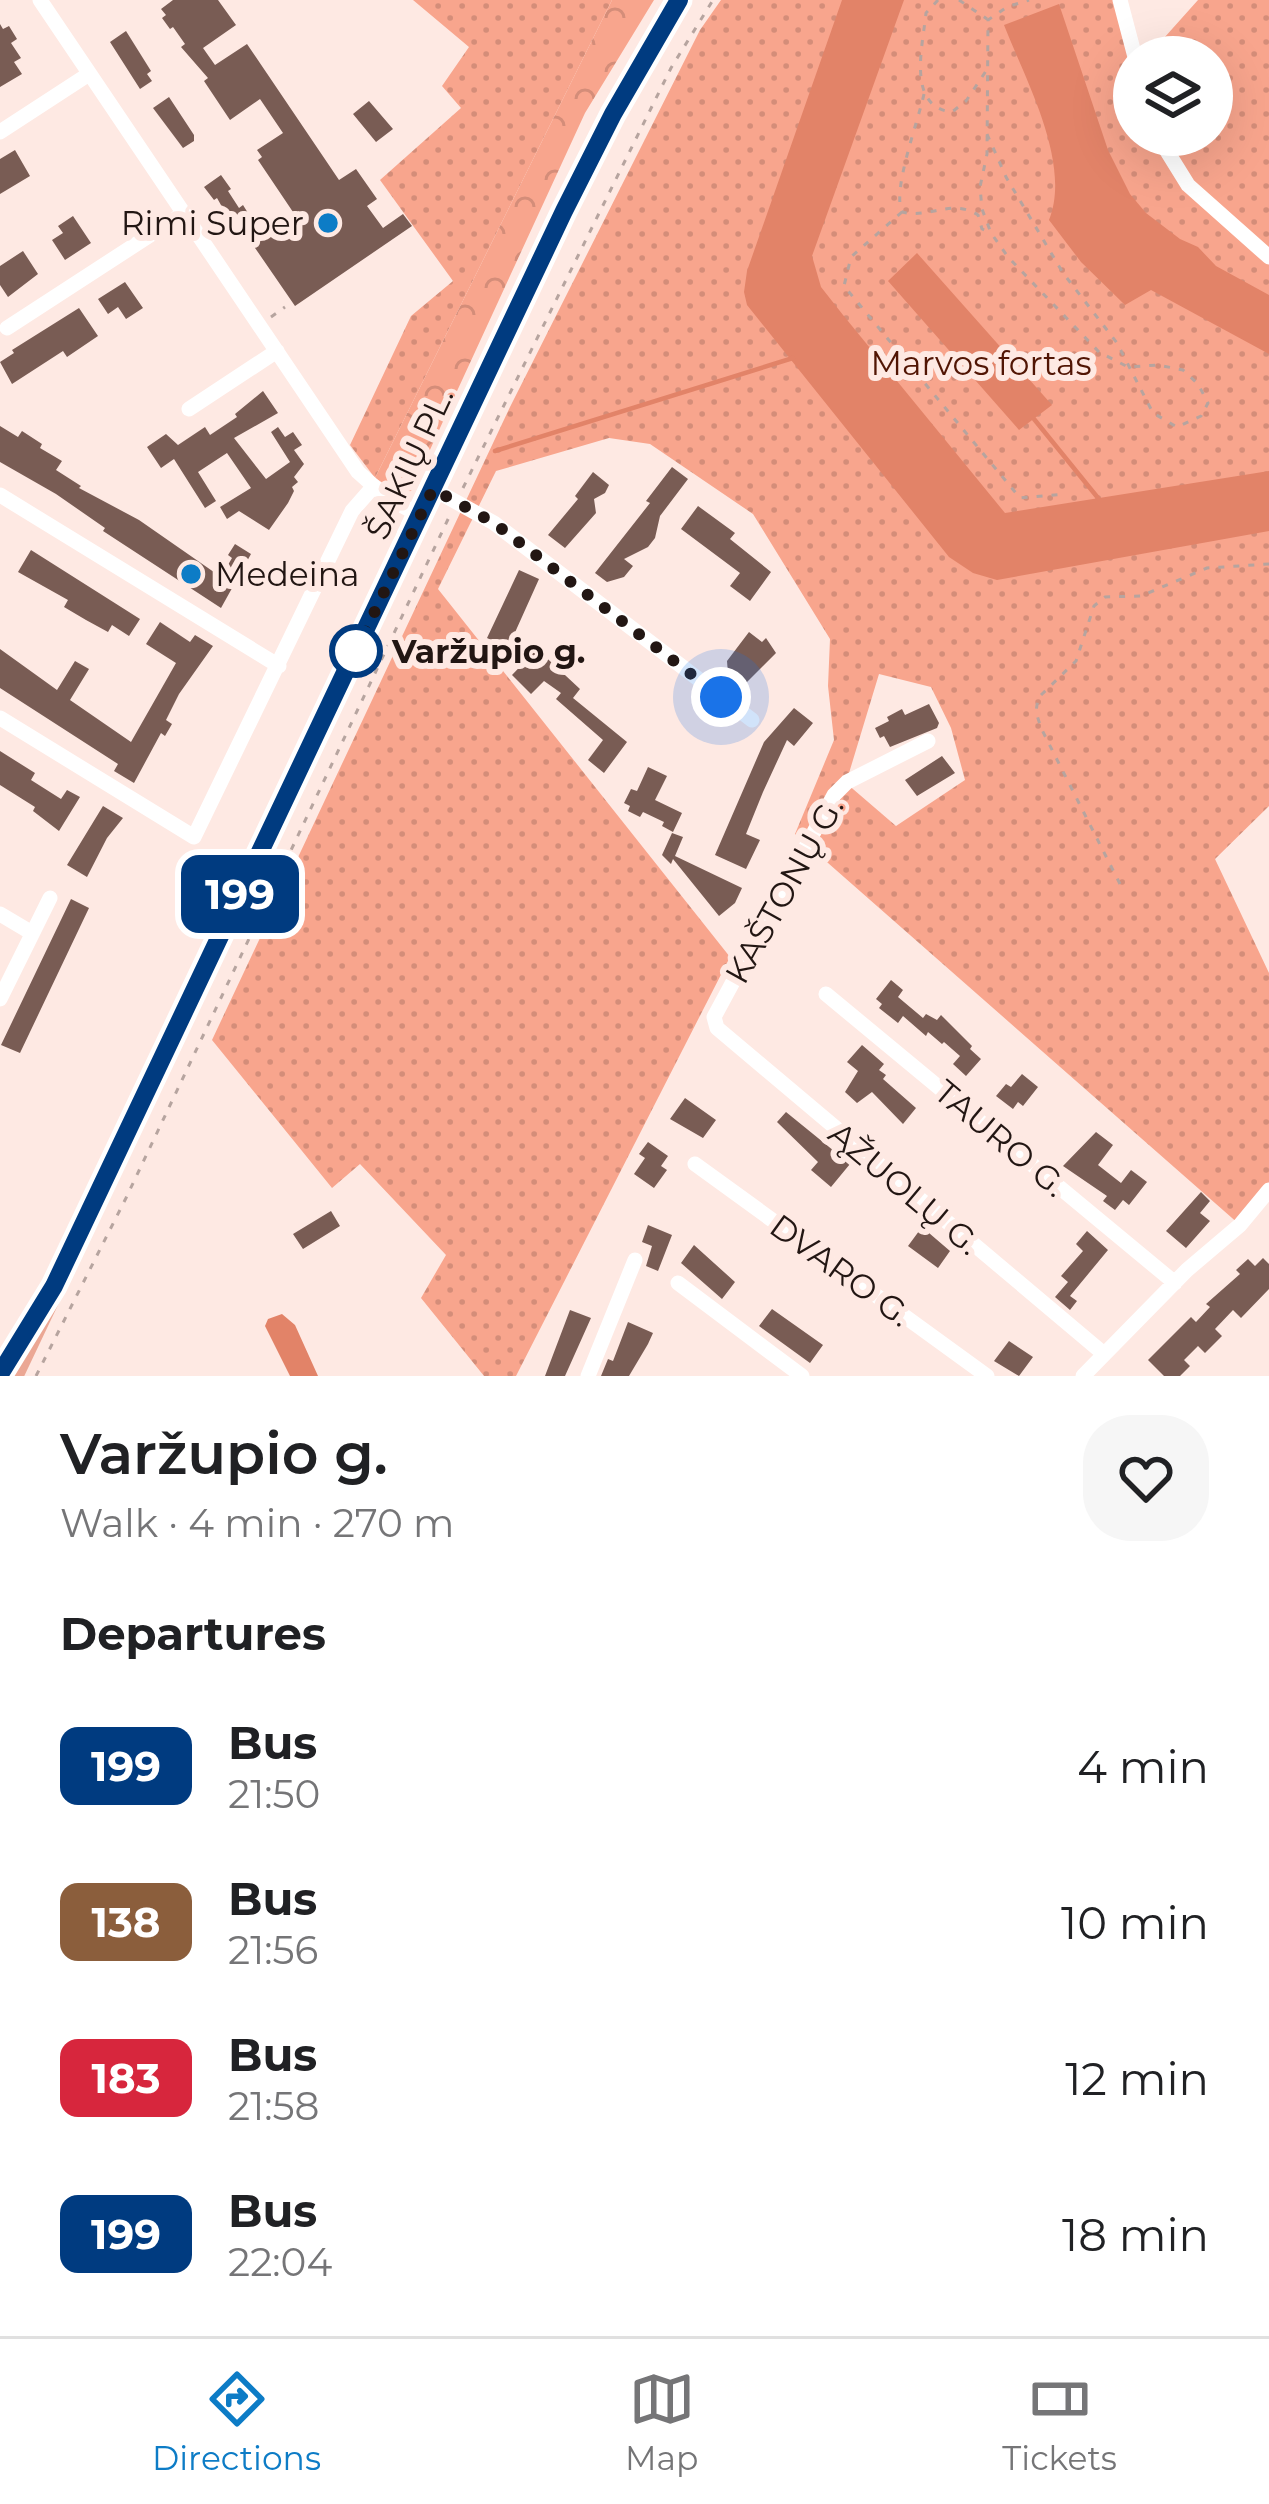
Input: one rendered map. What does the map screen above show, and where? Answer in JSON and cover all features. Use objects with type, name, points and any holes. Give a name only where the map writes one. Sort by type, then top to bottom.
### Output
[{"type":"main road","name":"ŠAKIŲ PL.","points":[[11,1376],[564,211],[679,0]]},
{"type":"main road","name":"ŠAKIŲ PL.","points":[[0,1374],[54,1286]]},
{"type":"street","points":[[40,0],[358,472],[373,487],[421,516]]},
{"type":"street","points":[[1120,0],[1129,36]]},
{"type":"street","points":[[0,132],[89,74]]},
{"type":"street","points":[[1170,156],[1188,185],[1269,257]]},
{"type":"street","points":[[7,328],[184,213]]},
{"type":"street","points":[[189,409],[277,351]]},
{"type":"street","points":[[0,718],[194,837],[352,511],[373,487]]},
{"type":"street","points":[[433,489],[494,523],[752,720]]},
{"type":"street","points":[[0,495],[279,666]]},
{"type":"street","name":"KAŠTONŲ G.","points":[[715,1017],[834,795],[847,782],[928,741]]},
{"type":"street","points":[[0,1000],[50,898]]},
{"type":"street","points":[[0,914],[32,933]]},
{"type":"street","name":"TAURO G.","points":[[826,994],[1175,1283]]},
{"type":"street","name":"ĄŽUOLŲ G.","points":[[715,1017],[726,1039],[1104,1354]]},
{"type":"street","name":"DVARO G.","points":[[695,1164],[987,1376]]},
{"type":"street","points":[[1083,1376],[1175,1283],[1240,1226],[1269,1190]]},
{"type":"street","points":[[588,1376],[634,1260]]},
{"type":"street","points":[[677,1283],[802,1376]]},
{"type":"path","points":[[36,1376],[126,1198],[457,502],[671,68],[713,0]]},
{"type":"path","points":[[902,212],[900,178],[915,140],[924,94],[926,13],[938,0]]},
{"type":"path","points":[[959,0],[988,20]]},
{"type":"path","points":[[988,20],[1029,0]]},
{"type":"path","points":[[987,134],[1006,177],[1064,273],[1117,343],[1128,368],[1153,413],[1177,427],[1201,416],[1208,404],[1198,384],[1183,370],[1158,365],[1128,368],[1099,352],[991,233],[980,187],[987,134],[988,20]]},
{"type":"path","points":[[924,94],[939,110],[952,112],[966,101],[988,68]]},
{"type":"path","points":[[902,212],[916,215],[965,207],[991,233]]},
{"type":"path","points":[[902,212],[851,257],[844,286],[1020,498],[1065,494]]},
{"type":"path","points":[[259,325],[285,308]]},
{"type":"path","points":[[1120,884],[1041,728],[1038,698],[1076,662],[1094,606],[1105,597],[1141,596],[1207,568],[1269,564]]},
{"type":"green space","points":[[413,0],[612,0],[375,478],[350,445],[411,316],[453,281],[380,180],[461,108],[442,86],[469,47]]},
{"type":"green space","points":[[612,0],[654,0],[585,113],[411,491],[399,493],[375,478]]},
{"type":"green space","name":"Marvos fortas","points":[[721,0],[1122,0],[1130,36],[1113,36],[1113,156],[1233,156],[1233,36],[1166,36],[1198,0],[1269,0],[1269,806],[1215,859],[1269,973],[1269,1190],[1240,1225],[795,834],[834,740],[828,686],[830,639],[753,514],[650,444],[609,438],[496,471],[438,589],[730,957],[516,1376],[484,1376],[421,1298],[446,1255],[360,1164],[332,1188],[212,1040],[510,407],[700,30]],"holes":[[[879,674],[931,687],[951,728],[965,780],[896,826],[846,783]]]},
{"type":"shaded area","points":[[842,0],[904,0],[812,256],[821,287],[843,315],[1005,513],[1269,471],[1269,531],[997,580],[973,573],[949,557],[747,305],[744,292],[747,271]]},
{"type":"shaded area","points":[[1059,4],[1108,150],[1130,194],[1146,213],[1198,247],[1216,266],[1269,295],[1269,354],[1151,290],[1125,305],[1081,262],[1049,220],[1055,197],[1050,147],[1004,25]]},
{"type":"shaded area","points":[[917,253],[1052,405],[1019,430],[888,281]]},
{"type":"shaded area","points":[[282,1314],[295,1325],[318,1376],[290,1376],[265,1326],[268,1319]]},
{"type":"building","points":[[173,0],[218,0],[236,25],[203,48],[215,65],[247,44],[339,180],[356,169],[377,199],[367,206],[383,228],[403,214],[412,226],[295,306],[242,229],[234,228],[217,198],[204,187],[221,175],[239,208],[243,205],[261,234],[293,212],[258,160],[262,157],[257,150],[283,133],[260,99],[230,120],[204,81],[208,78],[162,18],[166,15],[161,9]]},
{"type":"building","points":[[0,24],[3,29],[9,26],[17,39],[11,43],[21,58],[14,62],[22,74],[0,87]]},
{"type":"building","points":[[126,31],[151,71],[147,74],[152,81],[140,89],[110,42]]},
{"type":"building","points":[[169,97],[194,135],[194,141],[183,148],[153,108]]},
{"type":"building","points":[[369,101],[393,129],[376,142],[353,114]]},
{"type":"building","points":[[15,150],[30,176],[0,194],[0,159]]},
{"type":"building","points":[[73,216],[91,243],[65,260],[52,240],[63,233],[58,226]]},
{"type":"building","points":[[23,251],[38,274],[8,297],[0,285],[0,266]]},
{"type":"building","points":[[125,282],[143,308],[126,319],[118,307],[108,314],[98,299]]},
{"type":"building","points":[[79,308],[98,336],[67,357],[63,351],[12,384],[0,362]]},
{"type":"building","points":[[263,391],[278,413],[234,438],[266,479],[290,462],[271,432],[278,427],[285,437],[293,432],[302,445],[294,450],[304,464],[294,477],[298,482],[288,503],[269,530],[239,511],[227,519],[220,507],[251,488],[227,453],[198,472],[216,501],[205,508],[174,459],[161,468],[147,447],[166,434],[178,445],[205,427],[210,435]]},
{"type":"building","points":[[0,426],[18,437],[22,431],[42,444],[40,448],[62,461],[56,470],[79,488],[139,520],[221,577],[235,544],[251,554],[221,608],[103,531],[56,494],[0,462]]},
{"type":"building","points":[[672,467],[688,479],[660,516],[655,538],[624,559],[633,566],[624,577],[607,582],[595,573]]},
{"type":"building","points":[[593,472],[609,485],[594,499],[596,513],[565,548],[548,535]]},
{"type":"building","points":[[698,506],[735,533],[730,539],[771,572],[750,601],[730,586],[740,573],[681,529]]},
{"type":"building","points":[[31,550],[140,619],[129,636],[112,625],[108,632],[86,620],[64,607],[68,600],[18,572]]},
{"type":"building","points":[[519,570],[539,579],[508,648],[487,638]]},
{"type":"building","points":[[160,622],[190,642],[195,635],[213,646],[179,694],[166,720],[172,724],[165,736],[161,733],[134,783],[114,771],[118,764],[0,688],[0,649],[57,690],[75,661],[89,669],[70,700],[131,742],[176,663],[146,644]]},
{"type":"building","points":[[749,632],[762,642],[766,638],[776,653],[743,686],[728,674],[727,661]]},
{"type":"building","points":[[537,649],[580,689],[573,698],[627,742],[604,773],[588,760],[603,740],[556,699],[561,693],[544,681],[531,694],[512,675]]},
{"type":"building","points":[[929,704],[937,728],[890,747],[884,736],[880,738],[875,728],[889,721],[887,717]]},
{"type":"building","points":[[794,708],[813,723],[794,746],[787,740],[763,792],[746,834],[760,840],[746,869],[715,855],[764,742]]},
{"type":"building","points":[[0,751],[35,773],[31,780],[61,799],[67,790],[80,797],[59,831],[33,811],[35,807],[0,785]]},
{"type":"building","points":[[942,756],[955,773],[917,796],[905,780]]},
{"type":"building","points":[[648,767],[667,776],[655,800],[682,813],[673,832],[643,812],[640,817],[628,811],[630,806],[624,803],[631,789],[637,791]]},
{"type":"building","points":[[103,806],[123,818],[87,877],[67,865]]},
{"type":"building","points":[[672,833],[683,837],[675,856],[742,888],[735,903],[719,916],[673,859],[671,864],[662,855]]},
{"type":"building","points":[[71,899],[89,908],[20,1053],[1,1045]]},
{"type":"building","points":[[891,980],[903,990],[898,997],[923,1018],[926,1014],[937,1020],[941,1015],[972,1046],[981,1059],[966,1076],[953,1064],[960,1056],[944,1042],[928,1032],[926,1036],[903,1016],[898,1023],[879,1008],[882,1004],[876,999]]},
{"type":"building","points":[[862,1045],[884,1064],[879,1070],[886,1075],[883,1079],[916,1108],[903,1124],[872,1092],[857,1103],[845,1092],[858,1071],[847,1062]]},
{"type":"building","points":[[1022,1074],[1038,1087],[1023,1106],[1018,1102],[1013,1109],[996,1096]]},
{"type":"building","points":[[685,1098],[716,1120],[703,1138],[670,1119]]},
{"type":"building","points":[[786,1112],[850,1164],[831,1187],[811,1170],[818,1162],[777,1122]]},
{"type":"building","points":[[1096,1132],[1113,1145],[1098,1165],[1121,1183],[1131,1170],[1147,1182],[1129,1205],[1123,1200],[1115,1210],[1103,1201],[1107,1196],[1063,1166]]},
{"type":"building","points":[[648,1142],[668,1156],[661,1166],[667,1170],[654,1188],[634,1174],[645,1158],[639,1154]]},
{"type":"building","points":[[1201,1192],[1210,1201],[1200,1213],[1210,1221],[1186,1248],[1166,1231]]},
{"type":"building","points":[[331,1211],[340,1226],[303,1249],[293,1234]]},
{"type":"building","points":[[648,1225],[672,1235],[658,1271],[646,1266],[652,1246],[642,1242]]},
{"type":"building","points":[[922,1227],[950,1251],[938,1268],[908,1246]]},
{"type":"building","points":[[1087,1231],[1108,1250],[1070,1296],[1077,1301],[1070,1310],[1055,1297],[1068,1282],[1061,1276],[1083,1251],[1076,1244]]},
{"type":"building","points":[[694,1245],[735,1282],[722,1299],[681,1263]]},
{"type":"building","points":[[1263,1258],[1269,1264],[1269,1289],[1241,1318],[1233,1310],[1215,1329],[1222,1336],[1205,1353],[1198,1346],[1184,1360],[1190,1366],[1180,1376],[1164,1376],[1148,1360],[1191,1317],[1196,1322],[1210,1307],[1206,1304],[1240,1274],[1236,1270],[1248,1259],[1255,1266]]},
{"type":"building","points":[[772,1309],[823,1345],[810,1363],[759,1326]]},
{"type":"building","points":[[570,1310],[591,1318],[565,1376],[545,1376]]},
{"type":"building","points":[[628,1322],[653,1333],[648,1344],[629,1376],[601,1376],[608,1359],[613,1361]]},
{"type":"building","points":[[1009,1341],[1033,1357],[1019,1376],[994,1361]]},
{"type":"waterway","points":[[495,451],[793,358]]},
{"type":"waterway","points":[[1034,419],[1098,498]]},
{"type":"bus line","name":"199","points":[[0,1374],[54,1286],[564,211],[679,0]]},
{"type":"place","name":"Rimi Super","points":[[328,223]]},
{"type":"place","name":"Medeina","points":[[191,574]]},
{"type":"place","name":"Varžupio g.","points":[[356,651]]},
{"type":"route","points":[[356,651],[433,489],[494,523],[721,697]]}]
